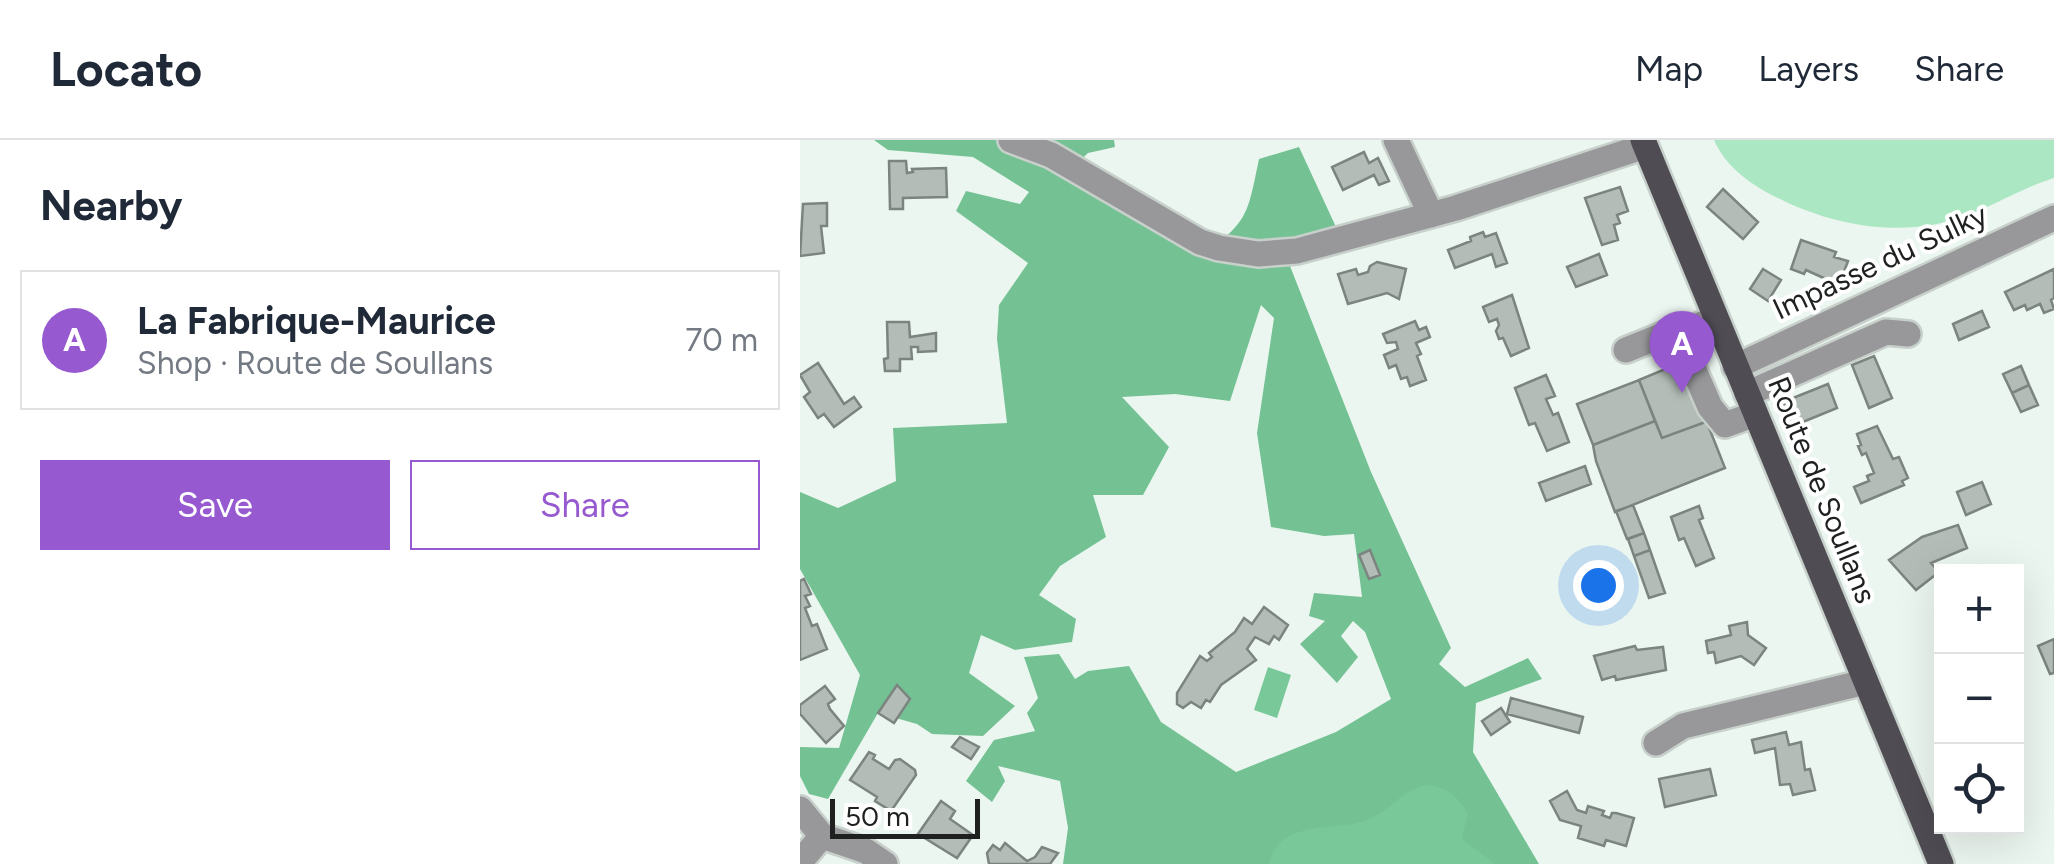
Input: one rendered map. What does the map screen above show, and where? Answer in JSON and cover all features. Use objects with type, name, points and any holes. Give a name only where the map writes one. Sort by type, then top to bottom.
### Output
[{"type":"main road","name":"Route de Soullans","points":[[1644,143],[1940,864]]},
{"type":"street","points":[[1011,140],[1051,155],[1176,230],[1219,248],[1258,254],[1297,251],[1431,215],[1644,143]]},
{"type":"street","points":[[1396,140],[1431,215]]},
{"type":"street","name":"Impasse du Sulky","points":[[1736,367],[2054,218]]},
{"type":"street","points":[[1679,335],[1716,318]]},
{"type":"street","points":[[1626,350],[1673,330],[1679,335],[1710,407],[1725,425],[1751,404],[1886,332],[1908,334]]},
{"type":"street","points":[[1656,743],[1684,726],[1865,682]]},
{"type":"street","points":[[800,809],[822,836],[866,851],[884,864]]},
{"type":"street","points":[[800,862],[822,836]]},
{"type":"shaded area","points":[[874,140],[1114,140],[1115,147],[1088,153],[1067,173],[1200,257],[1228,235],[1243,216],[1259,159],[1299,147],[1336,227],[1305,234],[1290,266],[1371,472],[1451,648],[1439,664],[1465,687],[1528,658],[1542,679],[1476,703],[1473,752],[1539,864],[1063,864],[1068,828],[1060,781],[998,766],[1005,781],[992,802],[966,781],[994,740],[1035,731],[1027,713],[1038,698],[1024,657],[1059,654],[1075,679],[1088,671],[1129,666],[1161,722],[1236,772],[1336,732],[1391,699],[1365,632],[1353,621],[1341,636],[1358,657],[1337,683],[1300,644],[1325,621],[1309,616],[1314,593],[1362,597],[1354,534],[1324,536],[1271,527],[1257,433],[1274,318],[1261,305],[1230,401],[1175,394],[1122,397],[1169,447],[1143,495],[1093,495],[1106,537],[1060,566],[1039,595],[1076,619],[1072,642],[1015,650],[981,635],[969,673],[1015,706],[983,736],[932,734],[917,724],[878,713],[828,799],[809,794],[800,776],[800,747],[839,748],[860,675],[800,569],[800,492],[838,508],[896,481],[893,428],[1007,423],[997,339],[999,305],[1028,263],[956,211],[966,191],[1020,204],[1029,192],[973,157],[888,150]]},
{"type":"shaded area","points":[[1714,140],[2054,140],[2054,178],[1952,220],[1928,226],[1878,227],[1829,218],[1772,195],[1733,168]]},
{"type":"shaded area","points":[[1268,667],[1291,675],[1277,718],[1254,710]]},
{"type":"shaded area","points":[[1428,785],[1447,791],[1460,802],[1468,813],[1462,839],[1495,864],[1269,864],[1275,850],[1295,834],[1365,821],[1410,791]]},
{"type":"building","points":[[1364,152],[1369,163],[1378,158],[1389,181],[1379,185],[1374,175],[1343,190],[1332,167]]},
{"type":"building","points":[[889,161],[906,161],[907,173],[912,169],[946,168],[947,197],[903,198],[903,209],[890,209]]},
{"type":"building","points":[[1620,187],[1628,211],[1617,215],[1620,223],[1614,225],[1618,240],[1602,245],[1585,198]]},
{"type":"building","points":[[1723,189],[1758,222],[1743,239],[1707,207]]},
{"type":"building","points":[[827,203],[827,226],[821,226],[824,253],[800,256],[803,204]]},
{"type":"building","points":[[1483,232],[1485,237],[1496,233],[1507,263],[1496,267],[1492,254],[1455,268],[1448,250]]},
{"type":"building","points":[[1801,240],[1836,252],[1834,257],[1848,261],[1839,285],[1806,270],[1804,274],[1791,269]]},
{"type":"building","points":[[1599,254],[1607,275],[1576,287],[1567,267]]},
{"type":"building","points":[[1377,262],[1406,269],[1399,299],[1387,293],[1348,304],[1338,274],[1356,269],[1358,275],[1368,272]]},
{"type":"building","points":[[1763,269],[1781,280],[1768,301],[1750,289]]},
{"type":"building","points":[[2054,269],[2054,309],[2044,313],[2040,304],[2014,310],[2005,292]]},
{"type":"building","points":[[1512,295],[1529,348],[1511,356],[1503,338],[1499,339],[1497,319],[1489,322],[1483,307]]},
{"type":"building","points":[[1982,311],[1989,327],[1959,340],[1953,324]]},
{"type":"building","points":[[1415,321],[1419,330],[1426,327],[1430,337],[1416,343],[1426,380],[1410,386],[1407,377],[1401,379],[1396,365],[1389,368],[1384,355],[1398,349],[1396,342],[1387,343],[1383,334]]},
{"type":"building","points":[[887,322],[909,322],[910,337],[936,333],[936,351],[918,352],[918,347],[911,347],[912,359],[900,359],[900,371],[885,371]]},
{"type":"building","points":[[1874,356],[1892,398],[1869,408],[1852,365]]},
{"type":"building","points":[[1682,362],[1711,420],[1662,438],[1639,380]]},
{"type":"building","points":[[818,363],[844,404],[854,397],[861,407],[834,427],[824,414],[818,418],[804,397],[810,392],[800,375]]},
{"type":"building","points":[[2021,366],[2029,385],[2012,393],[2003,374]]},
{"type":"building","points":[[1546,375],[1555,396],[1546,399],[1553,415],[1558,413],[1569,442],[1547,451],[1535,423],[1529,425],[1515,388]]},
{"type":"building","points":[[1639,380],[1655,421],[1593,445],[1577,404]]},
{"type":"building","points":[[1828,384],[1837,408],[1793,426],[1783,402]]},
{"type":"building","points":[[2029,385],[2038,405],[2021,412],[2012,393]]},
{"type":"building","points":[[1711,420],[1708,425],[1725,468],[1615,512],[1593,445],[1655,421],[1662,438]]},
{"type":"building","points":[[1877,426],[1893,459],[1899,457],[1908,478],[1902,481],[1904,485],[1861,503],[1854,487],[1869,481],[1867,476],[1874,473],[1866,453],[1862,455],[1858,446],[1861,445],[1857,434]]},
{"type":"building","points":[[1585,466],[1591,484],[1546,501],[1539,483]]},
{"type":"building","points":[[1982,482],[1991,504],[1966,515],[1957,492]]},
{"type":"building","points":[[1633,505],[1644,533],[1627,539],[1616,511]]},
{"type":"building","points":[[1699,506],[1703,518],[1699,520],[1714,558],[1696,566],[1684,538],[1679,540],[1671,517]]},
{"type":"building","points":[[1958,525],[1967,548],[1931,563],[1934,576],[1916,590],[1889,560],[1922,537]]},
{"type":"building","points":[[1644,533],[1650,550],[1634,556],[1628,539]]},
{"type":"building","points":[[1370,550],[1380,575],[1369,579],[1359,555]]},
{"type":"building","points":[[1650,550],[1665,593],[1649,598],[1634,556]]},
{"type":"building","points":[[804,579],[811,594],[805,596],[810,606],[805,608],[812,626],[817,624],[827,649],[800,660],[800,581]]},
{"type":"building","points":[[1264,607],[1288,625],[1279,640],[1274,636],[1269,644],[1255,637],[1247,649],[1256,660],[1221,685],[1201,708],[1191,702],[1183,708],[1177,704],[1177,693],[1200,656],[1207,661],[1212,657],[1209,653],[1235,632],[1244,618],[1252,624]]},
{"type":"building","points":[[1747,622],[1748,635],[1766,648],[1754,665],[1741,656],[1716,663],[1714,652],[1708,653],[1706,641],[1731,635],[1729,626]]},
{"type":"building","points":[[2054,639],[2054,673],[2050,674],[2038,646]]},
{"type":"building","points":[[1635,646],[1637,650],[1663,647],[1666,670],[1602,680],[1594,656]]},
{"type":"building","points":[[897,685],[910,699],[894,723],[878,713]]},
{"type":"building","points":[[825,686],[835,699],[828,704],[830,709],[844,726],[826,743],[800,714],[800,705]]},
{"type":"building","points":[[1511,698],[1583,717],[1579,733],[1507,714]]},
{"type":"building","points":[[1501,708],[1510,722],[1491,735],[1482,721]]},
{"type":"building","points":[[1786,732],[1789,745],[1801,742],[1805,770],[1810,769],[1815,790],[1793,795],[1790,784],[1780,785],[1775,748],[1755,753],[1752,740]]},
{"type":"building","points":[[960,737],[979,747],[971,759],[952,747]]},
{"type":"building","points":[[869,752],[889,769],[900,759],[915,770],[916,775],[891,811],[850,780]]},
{"type":"building","points":[[1710,769],[1716,795],[1665,807],[1659,779]]},
{"type":"building","points":[[1567,791],[1577,810],[1586,813],[1588,806],[1604,811],[1602,815],[1610,818],[1616,813],[1634,818],[1626,846],[1606,840],[1604,846],[1578,838],[1581,826],[1560,820],[1550,801]]},
{"type":"building","points":[[941,801],[955,811],[950,819],[973,835],[957,858],[918,834]]},
{"type":"building","points":[[1005,843],[1027,861],[1042,847],[1058,853],[1050,864],[989,864],[987,853],[993,845],[1000,850]]},
{"type":"place","name":"La Fabrique-Maurice","points":[[1682,393]]}]
